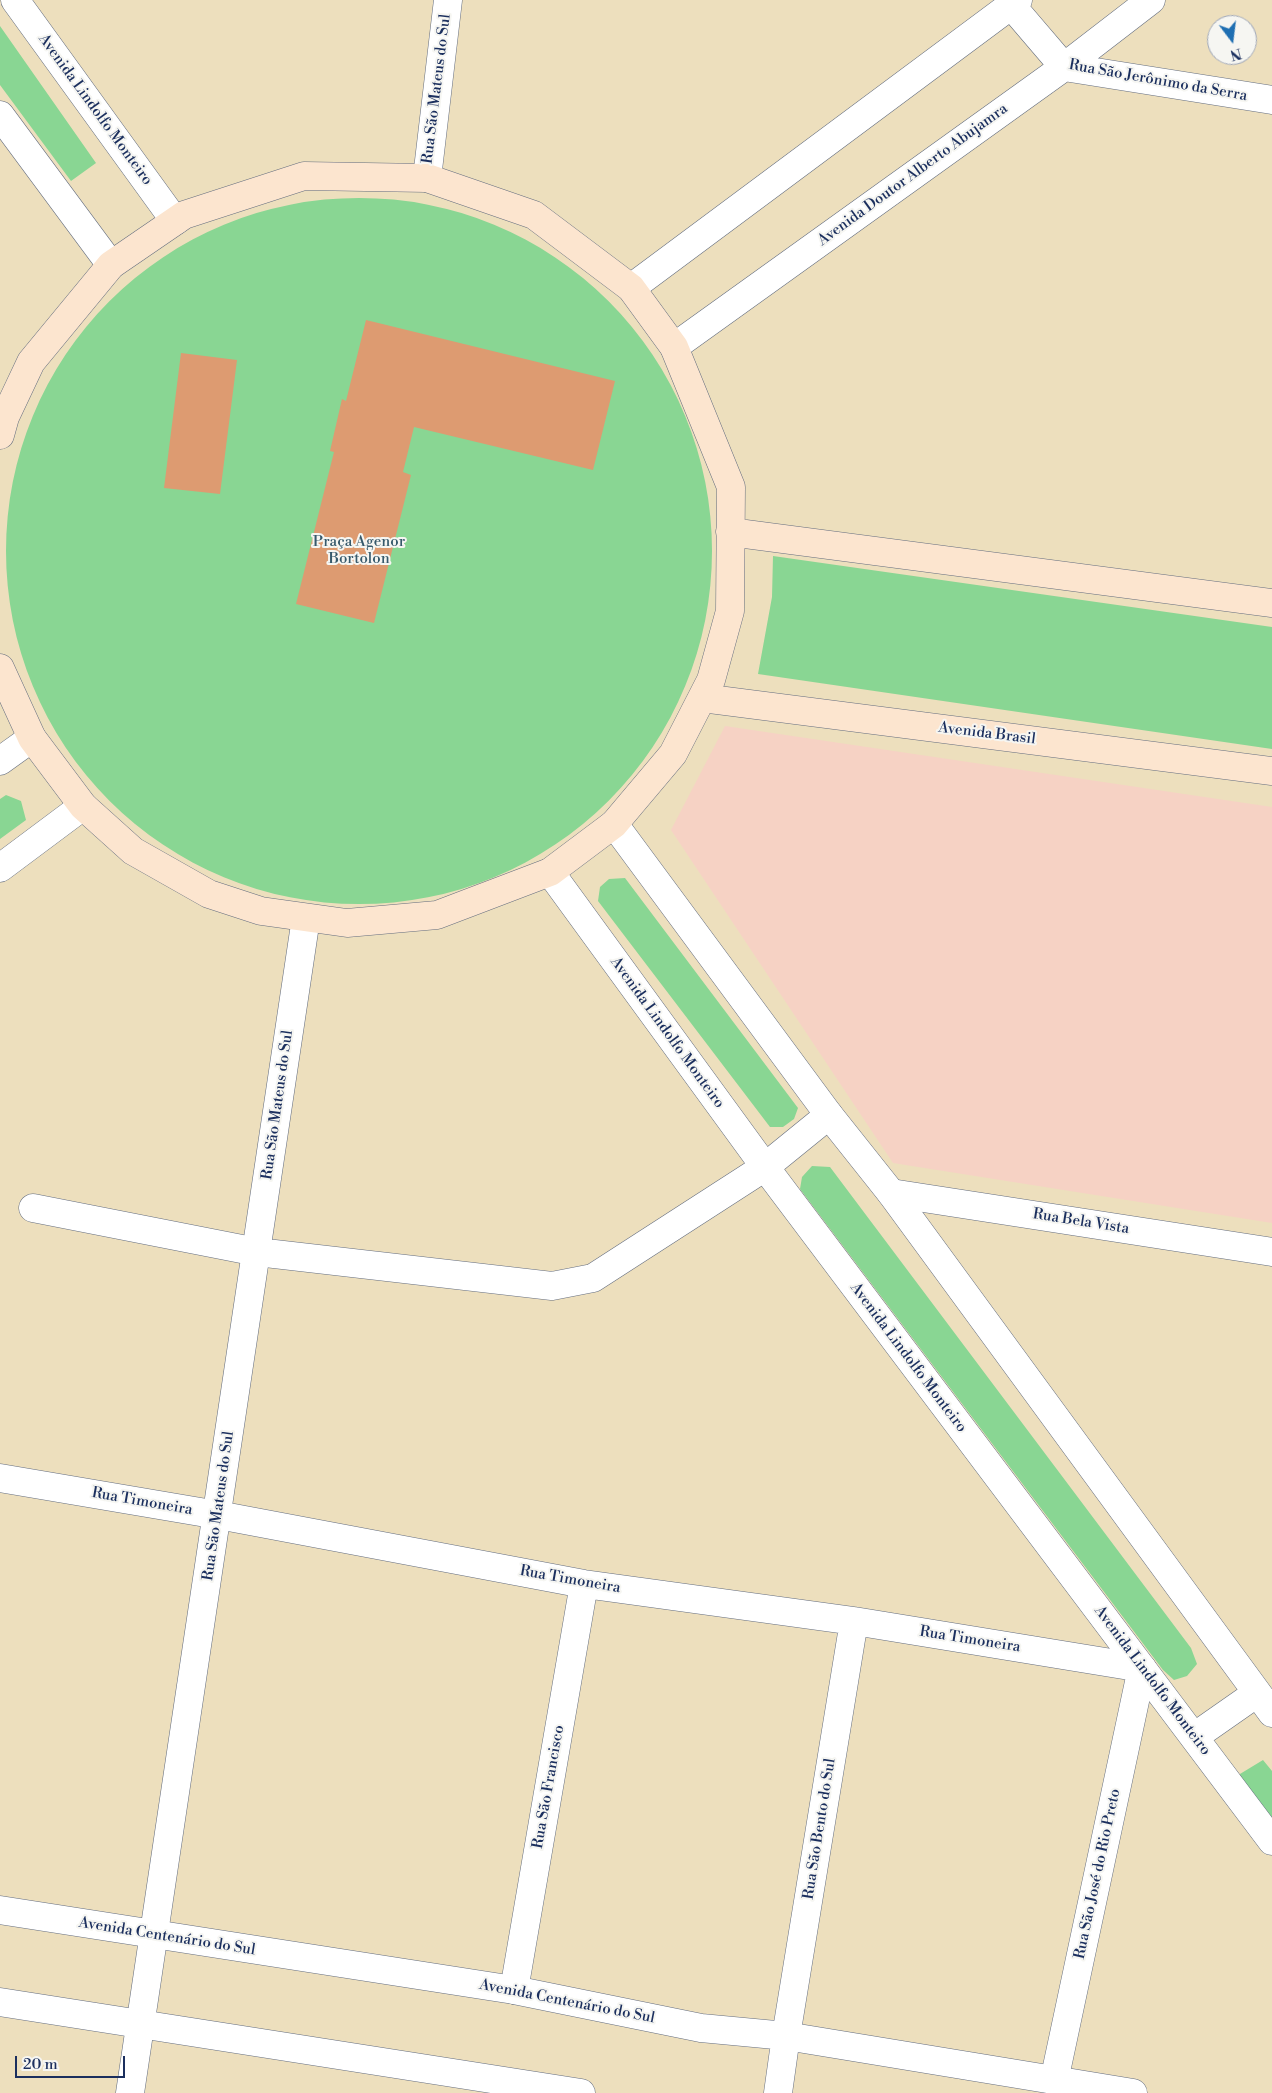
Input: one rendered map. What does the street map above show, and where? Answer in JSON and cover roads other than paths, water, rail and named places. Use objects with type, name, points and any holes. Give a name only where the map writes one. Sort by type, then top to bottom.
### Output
[{"type":"main road","points":[[0,668],[32,738],[83,806],[134,851],[209,894],[261,912],[347,924],[437,915],[550,872],[614,824],[673,754],[711,680],[730,611],[731,487],[674,347],[631,288],[534,215],[427,178],[304,176],[184,215],[111,265],[31,362],[2,423]]},
{"type":"main road","points":[[730,532],[1272,603]]},
{"type":"main road","name":"Avenida Brasil","points":[[702,698],[1272,771]]},
{"type":"street","name":"Avenida Lindolfo Monteiro","points":[[15,0],[175,221]]},
{"type":"street","name":"Rua São Mateus do Sul","points":[[427,178],[448,0]]},
{"type":"street","name":"Avenida Doutor Alberto Abujamra","points":[[674,347],[1064,66],[1151,0]]},
{"type":"street","name":"Rua São Jerônimo da Serra","points":[[1015,2],[1064,66],[1272,100]]},
{"type":"street","points":[[631,288],[1015,2]]},
{"type":"street","points":[[0,115],[111,265]]},
{"type":"street","points":[[0,761],[32,738]]},
{"type":"street","points":[[0,868],[83,806]]},
{"type":"street","points":[[614,824],[829,1115],[891,1193],[1265,1703],[1194,1737]]},
{"type":"street","name":"Avenida Lindolfo Monteiro","points":[[550,872],[765,1167],[1272,1841]]},
{"type":"street","name":"Rua São Mateus do Sul","points":[[130,2093],[306,918]]},
{"type":"street","points":[[33,1208],[257,1252],[552,1286],[593,1278],[765,1167],[829,1115]]},
{"type":"street","name":"Rua Bela Vista","points":[[891,1193],[1272,1252]]},
{"type":"street","name":"Rua Timoneira","points":[[0,1478],[218,1515],[584,1584],[854,1621],[1142,1668]]},
{"type":"street","name":"Rua São Francisco","points":[[514,1990],[584,1584]]},
{"type":"street","name":"Rua São Bento do Sul","points":[[778,2093],[854,1621]]},
{"type":"street","name":"Rua São José do Rio Preto","points":[[1054,2081],[1142,1668]]},
{"type":"street","name":"Avenida Centenário do Sul","points":[[0,1910],[154,1936],[514,1990],[702,2028],[786,2036],[1133,2093]]},
{"type":"street","points":[[0,2002],[581,2093]]},
{"type":"park label","name":"Praça Agenor Bortolon","points":[[359,550]]}]
